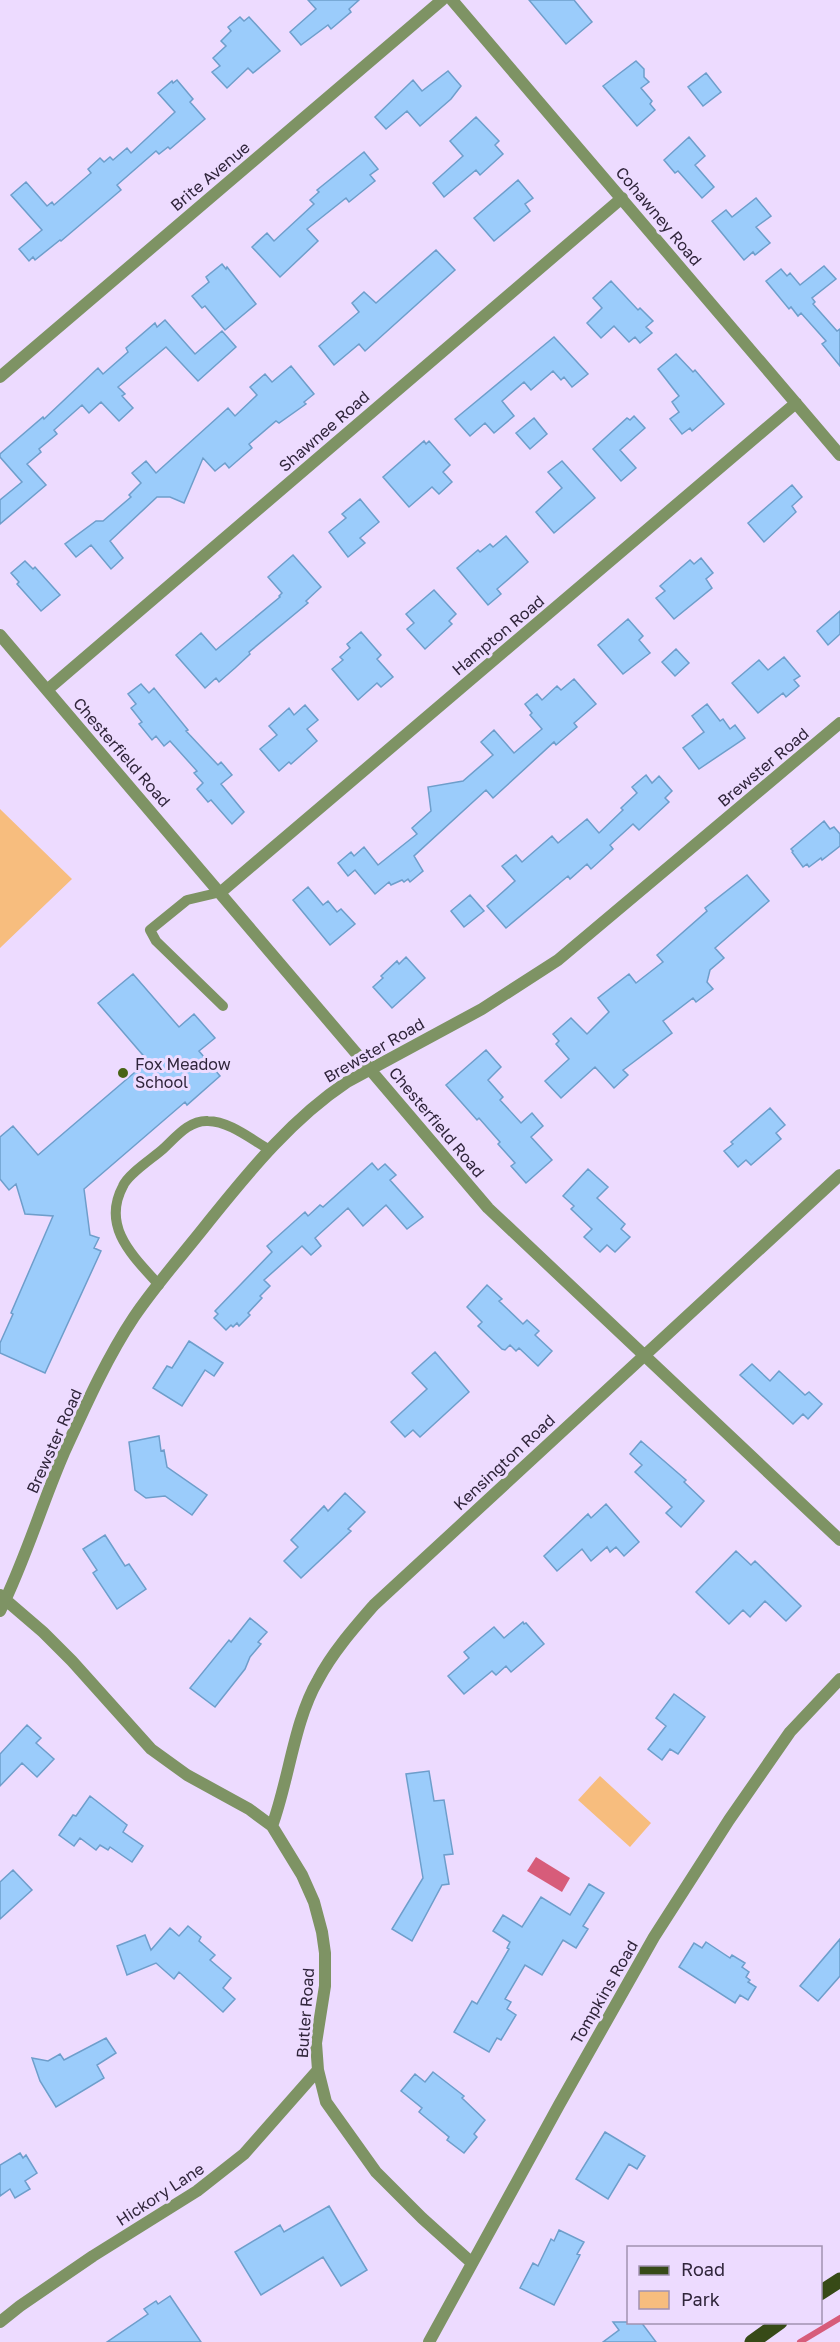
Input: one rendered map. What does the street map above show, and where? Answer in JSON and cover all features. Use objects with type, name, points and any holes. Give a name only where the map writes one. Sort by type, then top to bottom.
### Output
[{"type":"main road","points":[[822,2293],[840,2280]]},
{"type":"main road","points":[[752,2342],[777,2324]]},
{"type":"street","name":"Brite Avenue","points":[[0,377],[442,0]]},
{"type":"street","name":"Cohawney Road","points":[[452,0],[840,455]]},
{"type":"street","name":"Shawnee Road","points":[[47,690],[622,198]]},
{"type":"street","name":"Hampton Road","points":[[221,892],[796,403]]},
{"type":"street","name":"Chesterfield Road","points":[[0,635],[488,1208],[840,1540]]},
{"type":"street","name":"Brewster Road","points":[[2,1602],[73,1435],[106,1366],[134,1317],[224,1203],[285,1132],[328,1095],[370,1069],[482,1009],[558,960],[840,723]]},
{"type":"street","name":"Kensington Road","points":[[272,1826],[280,1805],[309,1698],[321,1674],[360,1621],[382,1597],[840,1175]]},
{"type":"street","name":"Butler Road","points":[[2,1602],[44,1632],[151,1749],[187,1775],[249,1809],[272,1826],[302,1875],[314,1902],[322,1932],[325,1953],[325,1986],[316,2043],[318,2070],[326,2102],[376,2172],[472,2263]]},
{"type":"street","name":"Tompkins Road","points":[[429,2342],[654,1937],[729,1820],[790,1732],[840,1679]]},
{"type":"street","name":"Hickory Lane","points":[[0,2322],[75,2268],[217,2176],[244,2154],[318,2070]]},
{"type":"lane","points":[[221,892],[187,900],[150,930],[156,941],[223,1006]]},
{"type":"lane","points":[[159,1285],[125,1248],[117,1228],[116,1208],[123,1184],[191,1124],[205,1120],[220,1121],[270,1150]]},
{"type":"green space","points":[[0,809],[72,879],[0,948]]},
{"type":"green space","points":[[600,1776],[651,1823],[630,1847],[578,1800]]},
{"type":"shaded area","points":[[536,1857],[570,1878],[562,1892],[527,1871]]},
{"type":"building","points":[[308,0],[359,0],[349,9],[351,12],[331,29],[328,25],[301,45],[290,32],[316,9]]},
{"type":"building","points":[[529,0],[574,0],[592,22],[566,44]]},
{"type":"building","points":[[240,17],[244,21],[249,17],[280,51],[253,73],[248,68],[227,88],[212,72],[220,66],[213,58],[226,46],[221,41],[231,31],[228,27]]},
{"type":"building","points":[[636,61],[644,69],[644,77],[649,82],[641,88],[652,101],[650,104],[655,110],[637,126],[603,86]]},
{"type":"building","points":[[448,71],[461,86],[451,99],[420,126],[407,111],[386,129],[375,117],[413,80],[422,91]]},
{"type":"building","points":[[706,73],[721,92],[703,106],[688,87]]},
{"type":"building","points":[[177,80],[193,99],[190,102],[205,119],[170,149],[168,147],[159,154],[156,151],[117,185],[121,190],[61,241],[35,260],[33,257],[29,261],[19,249],[42,230],[11,195],[26,182],[47,206],[52,202],[54,205],[91,173],[88,169],[100,158],[104,162],[110,157],[113,160],[127,148],[131,153],[175,112],[158,93],[172,81],[173,83]]},
{"type":"building","points":[[476,117],[499,141],[495,145],[503,154],[480,175],[476,170],[444,197],[433,183],[463,156],[450,141]]},
{"type":"building","points":[[689,137],[705,156],[695,165],[714,187],[702,198],[678,171],[675,173],[664,160]]},
{"type":"building","points":[[364,152],[378,169],[370,175],[375,181],[349,202],[346,198],[307,229],[318,241],[280,277],[252,247],[267,233],[274,241],[314,204],[310,200],[319,192],[317,190]]},
{"type":"building","points":[[518,180],[533,198],[525,204],[530,211],[494,241],[474,218]]},
{"type":"building","points":[[756,198],[771,216],[756,227],[770,243],[755,255],[753,252],[744,260],[712,221],[726,210],[732,217]]},
{"type":"building","points":[[436,250],[455,270],[365,351],[359,344],[334,365],[319,346],[359,312],[352,303],[364,292],[376,303]]},
{"type":"building","points":[[222,264],[226,269],[227,267],[256,304],[225,330],[205,306],[202,308],[192,296],[209,282],[206,277]]},
{"type":"building","points":[[824,266],[836,279],[812,298],[815,302],[813,304],[837,331],[840,329],[840,366],[822,344],[826,341],[801,313],[798,316],[791,307],[789,309],[766,281],[781,269],[787,276],[790,273],[800,285]]},
{"type":"building","points":[[611,281],[638,310],[640,308],[653,321],[646,327],[652,333],[640,343],[635,337],[629,342],[614,326],[601,338],[587,323],[602,308],[593,298]]},
{"type":"building","points":[[165,320],[195,354],[222,331],[236,347],[198,381],[166,347],[118,387],[125,394],[122,396],[133,408],[119,421],[101,402],[89,413],[82,405],[54,430],[57,434],[39,449],[41,452],[27,464],[46,485],[0,524],[0,500],[22,482],[0,457],[0,454],[43,417],[44,419],[98,368],[103,374],[128,352],[126,348],[155,323],[157,327]]},
{"type":"building","points":[[554,337],[588,374],[572,387],[564,377],[561,380],[553,371],[531,390],[524,382],[502,401],[514,416],[494,433],[485,423],[470,436],[455,419]]},
{"type":"building","points":[[676,354],[693,372],[695,370],[724,404],[692,431],[690,428],[682,434],[670,419],[679,412],[672,402],[679,396],[658,369]]},
{"type":"building","points":[[291,366],[314,394],[304,402],[306,404],[279,423],[276,421],[249,444],[252,448],[229,468],[225,463],[215,471],[203,458],[184,503],[170,497],[157,497],[110,541],[123,558],[111,569],[91,545],[76,557],[65,544],[96,521],[103,521],[131,497],[129,495],[141,483],[132,473],[146,461],[156,473],[228,408],[235,416],[257,395],[250,387],[265,374],[272,382]]},
{"type":"building","points":[[634,416],[645,428],[620,450],[636,468],[621,481],[593,449],[627,418],[630,420]]},
{"type":"building","points":[[534,418],[547,434],[530,449],[516,433]]},
{"type":"building","points":[[424,441],[426,444],[429,441],[450,465],[443,472],[452,482],[439,494],[432,487],[409,507],[383,477]]},
{"type":"building","points":[[562,461],[595,498],[554,533],[536,512],[562,488],[548,472]]},
{"type":"building","points":[[792,485],[802,497],[792,506],[796,512],[764,542],[748,523]]},
{"type":"building","points":[[360,499],[379,522],[360,538],[365,543],[348,557],[329,532],[346,518],[342,514]]},
{"type":"building","points":[[506,536],[528,562],[497,589],[501,594],[488,605],[457,568],[478,550],[480,552],[490,544],[493,547]]},
{"type":"building","points":[[293,555],[321,587],[306,601],[308,603],[249,652],[250,654],[219,682],[216,678],[205,688],[176,655],[201,633],[216,650],[280,597],[282,593],[268,577]]},
{"type":"building","points":[[701,558],[713,573],[706,579],[712,588],[674,619],[656,598],[665,591],[660,586],[690,560],[694,564]]},
{"type":"building","points":[[25,561],[33,569],[35,567],[60,595],[41,611],[17,584],[19,582],[11,573]]},
{"type":"building","points":[[434,590],[456,614],[449,621],[452,624],[425,649],[407,629],[414,623],[406,614]]},
{"type":"building","points":[[840,611],[840,634],[828,645],[817,631]]},
{"type":"building","points":[[628,619],[643,636],[639,640],[650,653],[623,674],[598,645]]},
{"type":"building","points":[[361,632],[381,655],[377,659],[393,677],[381,687],[377,683],[358,700],[332,669],[343,660],[340,657],[350,648],[347,644]]},
{"type":"building","points":[[676,649],[689,663],[675,676],[662,662]]},
{"type":"building","points":[[784,657],[800,676],[794,680],[799,686],[786,697],[783,693],[758,713],[732,683],[759,660],[768,670]]},
{"type":"building","points":[[574,679],[596,704],[574,723],[577,727],[556,745],[554,742],[493,798],[486,790],[414,856],[423,871],[410,882],[408,879],[391,885],[389,882],[375,894],[355,870],[348,876],[338,863],[351,852],[354,856],[364,847],[378,865],[417,834],[412,828],[431,811],[428,787],[463,781],[493,755],[481,742],[494,730],[514,753],[542,729],[530,715],[532,713],[525,704],[537,694],[542,700],[557,686],[561,690]]},
{"type":"building","points":[[141,684],[149,693],[154,688],[188,730],[186,731],[218,765],[221,762],[232,775],[221,784],[244,812],[232,824],[211,800],[208,802],[197,789],[203,783],[194,773],[197,771],[170,741],[164,746],[156,736],[152,740],[139,724],[142,722],[131,708],[136,704],[128,694]]},
{"type":"building","points":[[707,704],[720,721],[723,719],[730,729],[735,725],[745,738],[699,769],[683,748],[704,732],[692,716]]},
{"type":"building","points":[[305,705],[318,720],[307,729],[317,741],[291,764],[289,762],[279,771],[260,749],[277,735],[269,726],[289,708],[294,715]]},
{"type":"building","points":[[646,775],[652,783],[659,776],[672,791],[665,798],[669,802],[639,830],[633,824],[610,845],[613,849],[591,869],[587,864],[570,879],[568,876],[506,928],[487,906],[515,881],[502,866],[516,855],[522,862],[552,836],[558,843],[587,819],[599,833],[637,793],[632,787]]},
{"type":"building","points":[[824,821],[830,829],[834,827],[840,834],[840,846],[822,860],[821,858],[809,867],[807,864],[803,867],[791,849]]},
{"type":"building","points":[[747,875],[769,901],[715,948],[724,958],[710,970],[707,982],[713,989],[696,1002],[693,998],[663,1021],[672,1033],[623,1070],[628,1075],[614,1088],[595,1067],[561,1098],[545,1081],[569,1059],[556,1044],[559,1041],[553,1034],[571,1018],[587,1034],[609,1012],[598,998],[629,974],[636,983],[663,962],[657,955],[707,911],[705,908]]},
{"type":"building","points":[[308,887],[323,905],[328,901],[337,912],[341,909],[355,924],[330,945],[293,900]]},
{"type":"building","points":[[470,895],[484,911],[464,927],[451,911]]},
{"type":"building","points":[[406,957],[425,978],[392,1008],[373,987],[397,961],[399,964]]},
{"type":"building","points":[[133,974],[179,1027],[194,1014],[215,1038],[199,1051],[220,1076],[187,1105],[185,1102],[84,1189],[90,1235],[99,1238],[94,1248],[101,1251],[45,1373],[0,1353],[0,1343],[13,1314],[11,1313],[53,1216],[25,1214],[16,1184],[9,1190],[0,1179],[0,1137],[13,1126],[38,1155],[148,1061],[98,1003]]},
{"type":"building","points":[[486,1050],[501,1067],[488,1080],[503,1097],[500,1100],[521,1123],[532,1113],[543,1126],[531,1137],[552,1160],[526,1183],[511,1166],[515,1163],[498,1144],[500,1142],[446,1085]]},
{"type":"building","points":[[770,1108],[785,1125],[776,1133],[781,1139],[751,1165],[746,1160],[738,1167],[724,1151]]},
{"type":"building","points":[[372,1163],[378,1170],[385,1164],[396,1175],[390,1180],[423,1217],[407,1229],[386,1205],[363,1226],[348,1208],[315,1238],[321,1246],[311,1255],[302,1246],[264,1280],[270,1286],[248,1313],[250,1315],[239,1326],[237,1323],[226,1330],[214,1318],[218,1314],[215,1311],[272,1252],[267,1246],[305,1212],[308,1216],[320,1205],[323,1207]]},
{"type":"building","points":[[588,1169],[608,1187],[597,1198],[625,1224],[621,1229],[630,1237],[615,1252],[607,1245],[600,1252],[584,1237],[592,1229],[571,1209],[574,1206],[563,1196]]},
{"type":"building","points":[[487,1285],[502,1299],[499,1301],[523,1324],[527,1320],[539,1331],[535,1335],[552,1351],[538,1366],[519,1348],[516,1351],[510,1345],[505,1350],[502,1349],[478,1326],[482,1322],[467,1307]]},
{"type":"building","points":[[189,1341],[223,1363],[214,1376],[205,1370],[182,1406],[153,1388],[167,1366],[172,1368]]},
{"type":"building","points":[[435,1352],[469,1392],[420,1437],[413,1430],[405,1437],[391,1422],[427,1389],[412,1373]]},
{"type":"building","points":[[752,1364],[770,1381],[779,1371],[805,1395],[809,1392],[822,1404],[808,1419],[803,1414],[793,1424],[740,1375]]},
{"type":"building","points":[[159,1436],[161,1451],[164,1450],[167,1467],[207,1495],[192,1515],[165,1496],[146,1498],[135,1490],[129,1442]]},
{"type":"building","points":[[641,1441],[686,1480],[684,1482],[704,1501],[681,1527],[666,1513],[672,1507],[635,1472],[642,1465],[630,1454]]},
{"type":"building","points":[[345,1493],[365,1512],[348,1529],[351,1531],[301,1578],[284,1561],[298,1547],[291,1540],[324,1506],[328,1511]]},
{"type":"building","points":[[606,1504],[639,1542],[624,1556],[616,1547],[610,1552],[607,1547],[591,1561],[582,1549],[557,1571],[544,1556],[588,1514],[591,1518]]},
{"type":"building","points":[[105,1535],[125,1566],[129,1564],[146,1589],[117,1609],[93,1573],[97,1570],[83,1549]]},
{"type":"building","points":[[736,1551],[751,1565],[755,1561],[801,1606],[786,1621],[765,1601],[750,1617],[743,1610],[729,1624],[696,1592]]},
{"type":"building","points":[[250,1618],[267,1632],[258,1642],[261,1644],[250,1657],[245,1669],[215,1707],[190,1688]]},
{"type":"building","points":[[523,1622],[544,1644],[511,1672],[506,1666],[496,1675],[492,1671],[464,1694],[448,1676],[469,1658],[464,1652],[494,1627],[504,1638]]},
{"type":"building","points":[[674,1694],[705,1717],[678,1754],[670,1749],[662,1760],[648,1749],[666,1726],[656,1718]]},
{"type":"building","points":[[27,1725],[41,1738],[36,1743],[54,1759],[37,1777],[22,1763],[0,1786],[0,1754]]},
{"type":"building","points":[[429,1771],[434,1801],[444,1800],[453,1854],[444,1855],[449,1884],[442,1885],[412,1941],[392,1929],[423,1878],[406,1774]]},
{"type":"building","points":[[90,1796],[127,1825],[123,1832],[143,1846],[132,1862],[110,1847],[108,1850],[100,1845],[96,1850],[80,1838],[74,1846],[59,1835]]},
{"type":"building","points":[[13,1870],[32,1890],[0,1919],[0,1882]]},
{"type":"building","points":[[589,1884],[604,1893],[583,1926],[588,1929],[576,1948],[563,1940],[542,1975],[525,1965],[505,1999],[511,2002],[507,2009],[516,2015],[501,2040],[497,2038],[489,2052],[454,2032],[472,2001],[477,2004],[509,1949],[507,1948],[510,1942],[493,1931],[503,1915],[522,1927],[541,1897],[570,1915]]},
{"type":"building","points":[[188,1926],[201,1937],[199,1941],[215,1955],[210,1960],[231,1978],[223,1988],[235,1999],[223,2012],[179,1972],[174,1979],[156,1963],[127,1975],[117,1946],[145,1935],[151,1950],[170,1928],[179,1936]]},
{"type":"building","points":[[840,1939],[840,1976],[818,2001],[800,1986]]},
{"type":"building","points":[[706,1942],[730,1958],[732,1955],[745,1963],[742,1967],[749,1972],[746,1977],[750,1980],[748,1982],[756,1987],[748,2000],[740,1995],[735,2003],[679,1967],[694,1943],[702,1948]]},
{"type":"building","points":[[106,2038],[116,2053],[97,2065],[104,2078],[56,2107],[40,2081],[32,2058],[48,2061],[60,2054],[64,2060]]},
{"type":"building","points":[[433,2072],[464,2096],[462,2098],[485,2120],[474,2134],[477,2137],[464,2153],[447,2140],[449,2137],[419,2112],[422,2108],[401,2091],[415,2074],[425,2082]]},
{"type":"building","points":[[605,2132],[645,2156],[637,2169],[629,2164],[608,2199],[576,2179]]},
{"type":"building","points":[[20,2153],[23,2158],[26,2155],[37,2173],[25,2181],[30,2189],[15,2198],[10,2189],[0,2196],[0,2165]]},
{"type":"building","points":[[329,2206],[367,2270],[341,2286],[323,2257],[261,2295],[235,2252],[280,2225],[284,2232]]},
{"type":"building","points":[[559,2230],[584,2242],[577,2254],[580,2255],[554,2305],[520,2288],[533,2263],[538,2266],[551,2239],[554,2241]]},
{"type":"building","points":[[170,2296],[201,2342],[107,2342],[148,2314],[144,2309]]},
{"type":"building","points":[[613,2322],[642,2324],[656,2342],[603,2342],[619,2330]]},
{"type":"waterway","points":[[800,2342],[840,2318]]},
{"type":"place","name":"Fox Meadow School","points":[[123,1073]]}]
